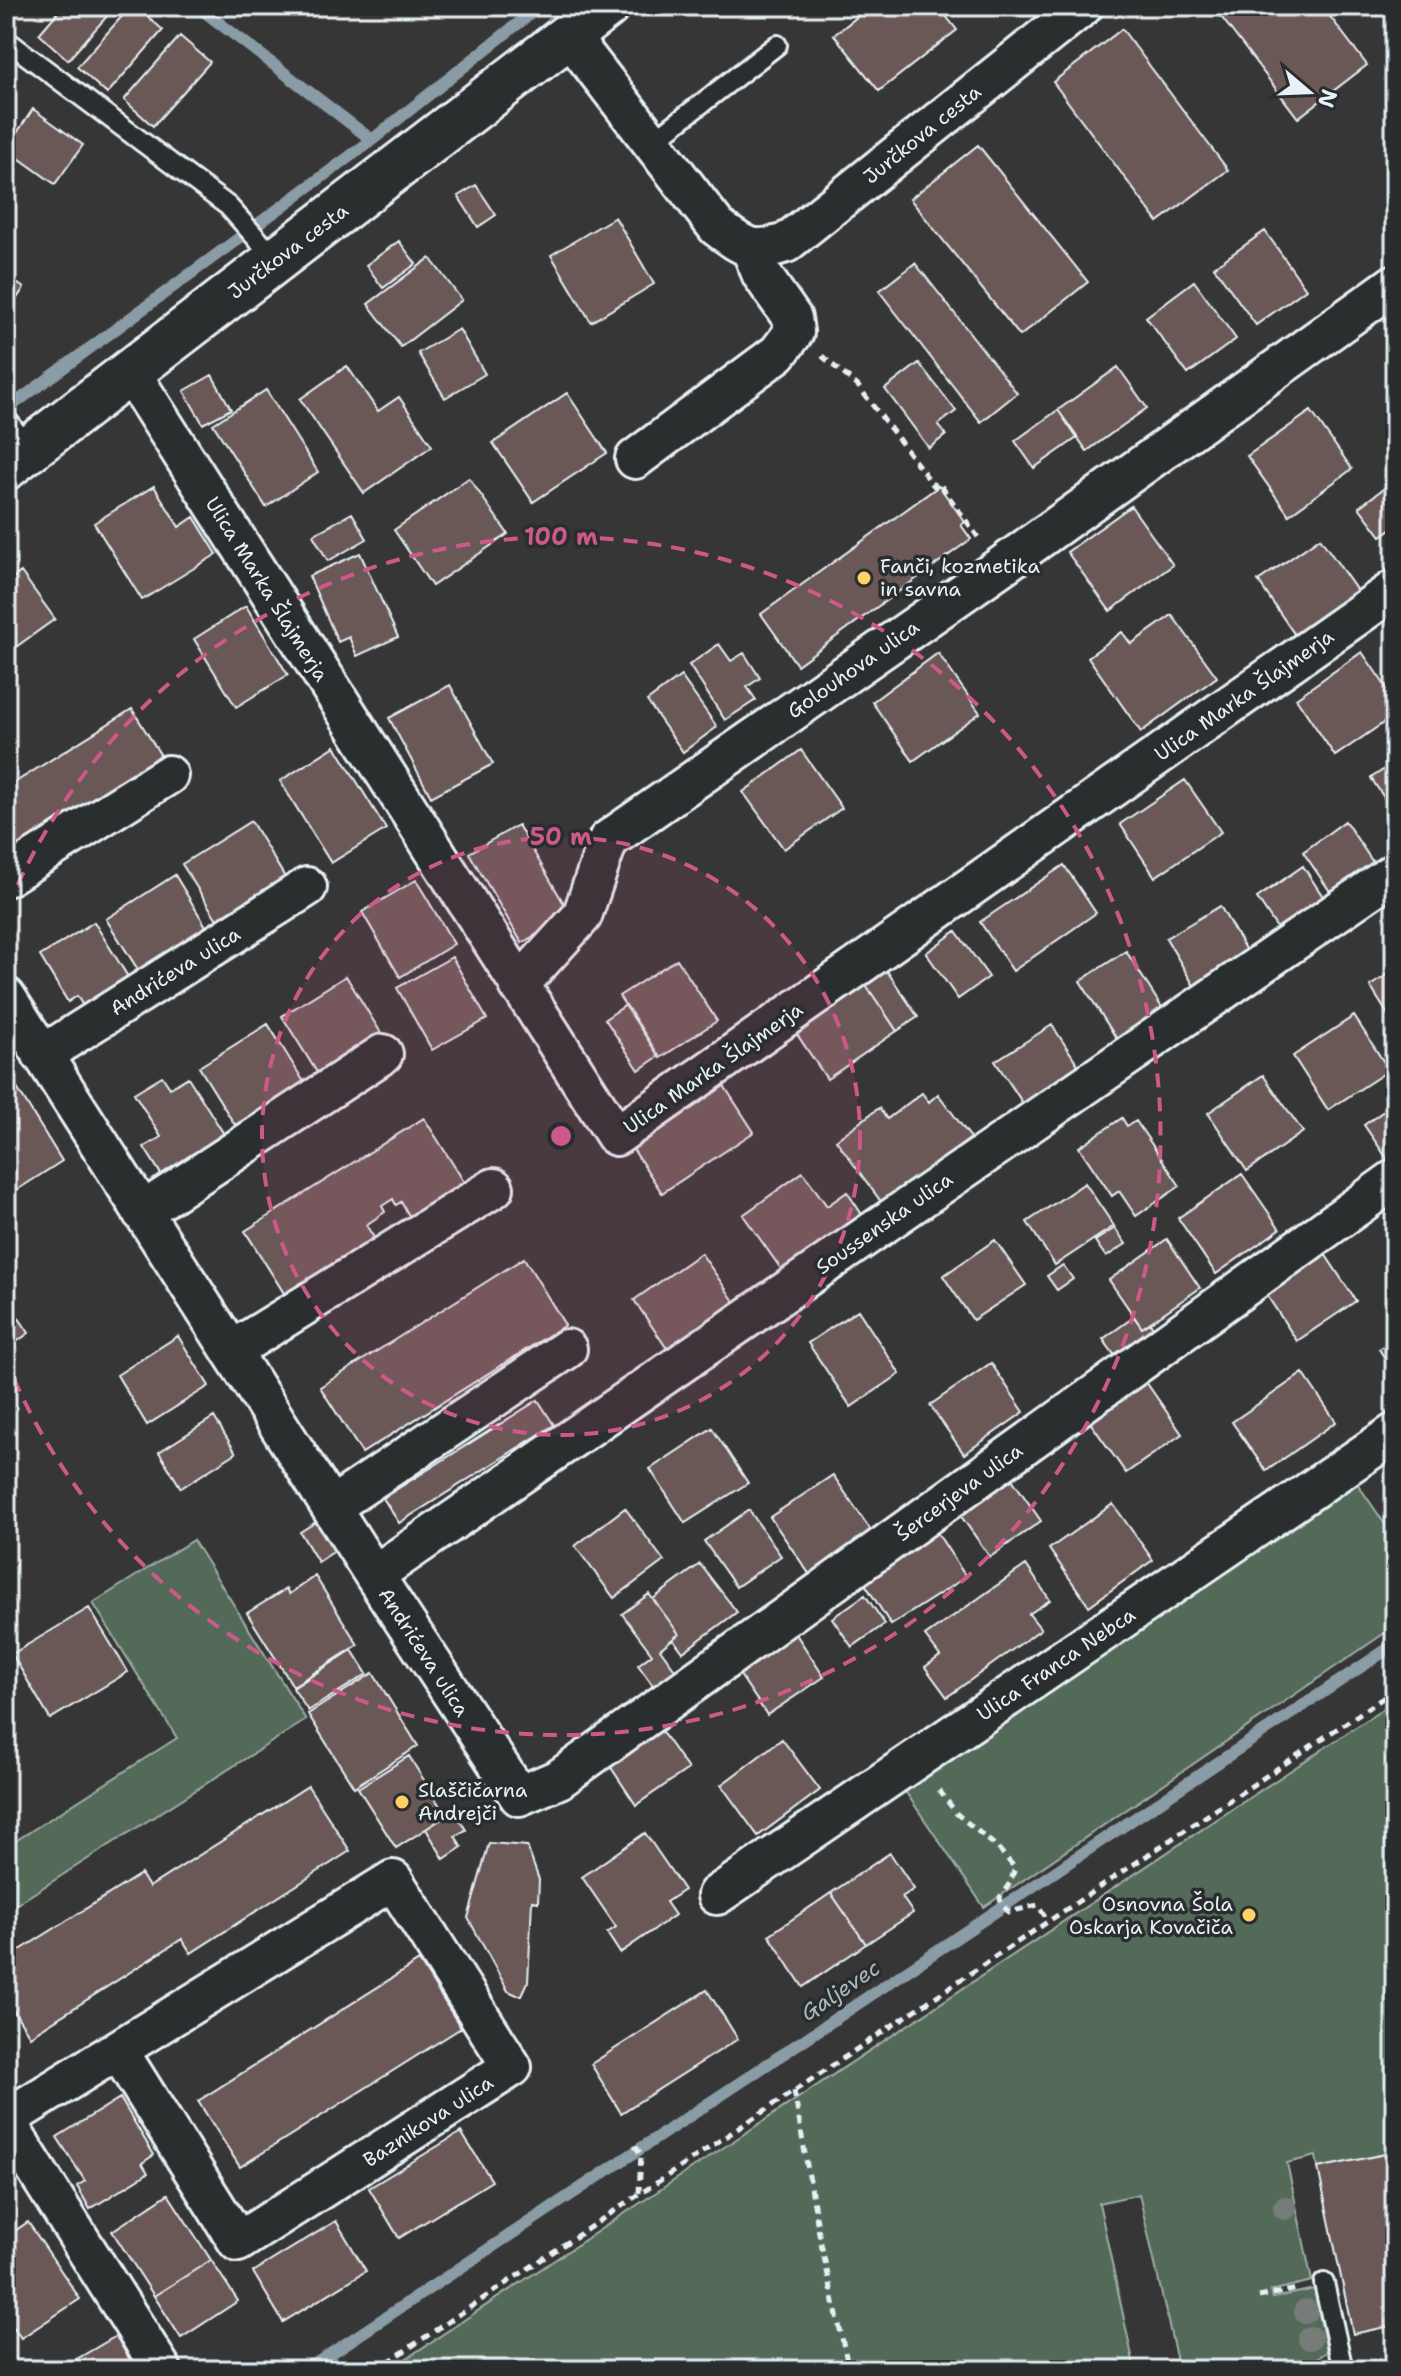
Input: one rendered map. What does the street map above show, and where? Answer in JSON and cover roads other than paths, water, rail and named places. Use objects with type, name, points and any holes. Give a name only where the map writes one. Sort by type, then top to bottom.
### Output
[{"type":"main road","name":"Jurčkova cesta","points":[[14,440],[130,372],[267,250],[607,6]]},
{"type":"street","name":"Jurčkova cesta","points":[[751,249],[786,243],[1083,6]]},
{"type":"street","points":[[569,35],[717,227],[751,249],[762,275],[792,318],[794,332],[778,353],[635,459]]},
{"type":"street","name":"Golouhova ulica","points":[[519,985],[582,916],[608,840],[1000,567],[1395,284]]},
{"type":"street","name":"Ulica Marka Šlajmerja","points":[[130,372],[616,1136],[1395,589]]},
{"type":"street","points":[[6,877],[168,775]]},
{"type":"street","name":"Soussenska ulica","points":[[374,1575],[1395,872]]},
{"type":"street","name":"Andrićeva ulica","points":[[42,1055],[307,887]]},
{"type":"street","name":"Andrićeva ulica","points":[[6,997],[374,1575],[519,1796]]},
{"type":"street","points":[[142,1212],[383,1054]]},
{"type":"street","name":"Šercerjeva ulica","points":[[519,1796],[559,1779],[1395,1179]]},
{"type":"street","points":[[231,1351],[494,1188]]},
{"type":"street","points":[[331,1507],[567,1349]]},
{"type":"street","name":"Ulica Franca Nebca","points":[[717,1895],[1395,1433]]},
{"type":"street","name":"Baznikova ulica","points":[[118,2050],[238,2242],[512,2067],[393,1880],[118,2050],[6,2121],[162,2370]]},
{"type":"lane","points":[[6,40],[228,206],[267,250]]},
{"type":"lane","points":[[652,142],[777,45]]},
{"type":"lane","points":[[1324,2283],[1343,2370]]},
{"type":"waterway","points":[[197,6],[372,140]]},
{"type":"waterway","points":[[6,410],[372,140],[540,6]]},
{"type":"waterway","name":"Galjevec","points":[[306,2370],[1395,1644]]},
{"type":"place","name":"Fanči, kozmetika in savna","points":[[864,578]]},
{"type":"place","name":"Slaščičarna Andrejči","points":[[402,1802]]},
{"type":"place","name":"Osnovna Šola Oskarja Kovačiča","points":[[1249,1915]]}]
